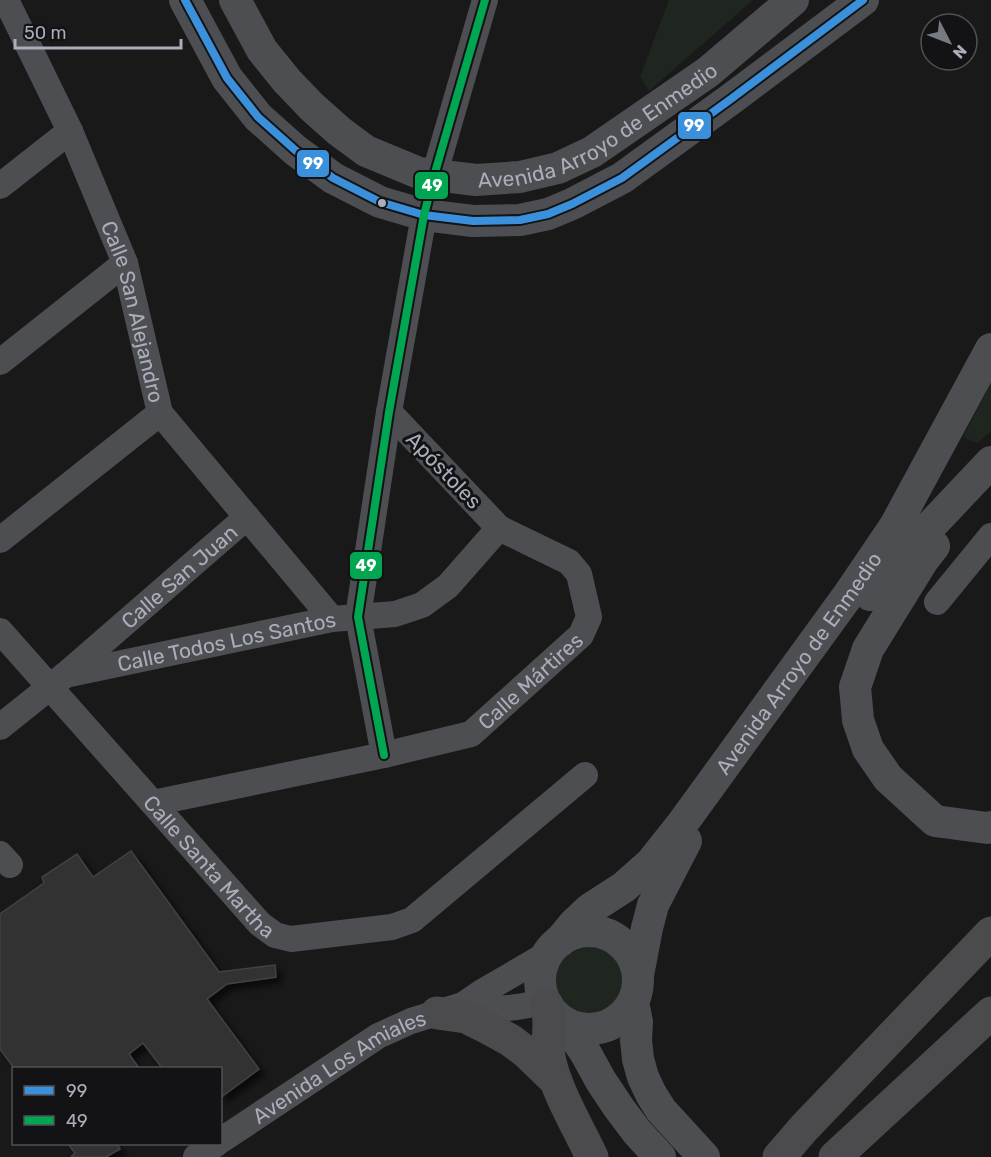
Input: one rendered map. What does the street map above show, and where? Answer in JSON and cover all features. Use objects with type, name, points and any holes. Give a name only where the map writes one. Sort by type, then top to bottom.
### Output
[{"type":"highway","points":[[779,1157],[991,933]]},
{"type":"highway","points":[[450,1009],[488,1028],[526,1052],[556,1081]]},
{"type":"highway","points":[[552,1010],[548,1039],[556,1081],[592,1157]]},
{"type":"highway","points":[[835,1157],[991,1012]]},
{"type":"street","name":"Avenida Arroyo de Enmedio","points":[[185,0],[227,78],[258,117],[295,150],[333,178],[380,202],[424,215],[473,221],[520,220],[548,214],[622,178],[732,99],[862,0]]},
{"type":"street","name":"Avenida Arroyo de Enmedio","points":[[235,0],[261,50],[312,107],[339,131],[366,151],[419,173],[476,180],[520,177],[558,168],[592,152],[708,72],[793,0]]},
{"type":"street","points":[[384,755],[358,617],[389,412],[424,215],[485,0]]},
{"type":"street","name":"Calle San Alejandro","points":[[3,1],[70,131],[125,263],[160,413],[332,619]]},
{"type":"street","points":[[708,72],[732,99]]},
{"type":"street","points":[[0,186],[70,131]]},
{"type":"street","points":[[0,362],[125,263]]},
{"type":"street","name":"Avenida Arroyo de Enmedio","points":[[660,1157],[619,1108],[585,1052],[552,1010],[541,985],[542,969],[554,947],[574,924],[590,909],[624,887],[651,863],[682,824],[849,594],[895,526],[991,349]]},
{"type":"street","name":"Apóstoles","points":[[389,412],[499,528]]},
{"type":"street","points":[[0,540],[160,413]]},
{"type":"street","name":"Avenida Arroyo de Enmedio","points":[[636,989],[653,905],[703,814],[820,654],[905,553],[991,462]]},
{"type":"street","points":[[991,475],[923,560],[868,649],[855,687],[861,730],[868,749],[888,778],[934,822],[991,827]]},
{"type":"street","name":"Calle San Juan","points":[[0,727],[57,681],[247,517]]},
{"type":"street","name":"Calle Todos Los Santos","points":[[57,681],[332,619],[395,614],[422,605],[448,586],[499,528]]},
{"type":"street","name":"Calle Mártires","points":[[153,803],[384,755],[471,734],[581,635],[589,617],[579,574],[569,562],[499,528]]},
{"type":"street","points":[[937,602],[989,542]]},
{"type":"street","name":"Calle Santa Martha","points":[[0,631],[57,681],[153,803],[260,924],[275,935],[291,939],[392,927],[412,920],[585,776]]},
{"type":"street","name":"Avenida Arroyo de Enmedio","points":[[554,947],[573,934],[587,932],[602,933],[615,939],[626,948],[634,961],[636,1040],[638,1059],[644,1077],[661,1110],[702,1155]]},
{"type":"street","name":"Avenida Los Amiales","points":[[222,1140],[378,1036],[411,1021],[450,1009],[554,947]]},
{"type":"street","points":[[552,1010],[580,1028],[596,1029],[611,1024],[624,1015],[636,989]]},
{"type":"street","name":"Avenida Los Amiales","points":[[450,1009],[512,1009],[527,1006],[552,1010]]},
{"type":"street","points":[[196,1157],[213,1145]]},
{"type":"shaded area","points":[[669,0],[753,0],[649,91],[640,77]]},
{"type":"shaded area","points":[[991,383],[991,431],[977,443],[963,437]]},
{"type":"shaded area","points":[[591,942],[605,945],[617,953],[625,965],[628,979],[625,993],[617,1005],[605,1013],[591,1016],[577,1013],[565,1005],[557,993],[554,979],[557,965],[565,953],[577,945]]},
{"type":"building","points":[[131,851],[219,972],[275,965],[276,977],[227,984],[207,999],[259,1069],[222,1097],[222,1067],[161,1067],[143,1043],[129,1054],[138,1067],[13,1067],[0,1049],[0,914],[44,883],[42,877],[77,854],[93,877]]},
{"type":"building","points":[[69,1145],[118,1145],[120,1149],[106,1157],[71,1157],[75,1153]]},
{"type":"transit line","name":"99","points":[[185,0],[227,78],[258,117],[295,150],[333,178],[380,202],[424,215],[473,221],[520,220],[548,214],[622,178],[863,0]]},
{"type":"transit line","name":"49","points":[[384,755],[358,617],[389,412],[424,215],[485,0]]}]
